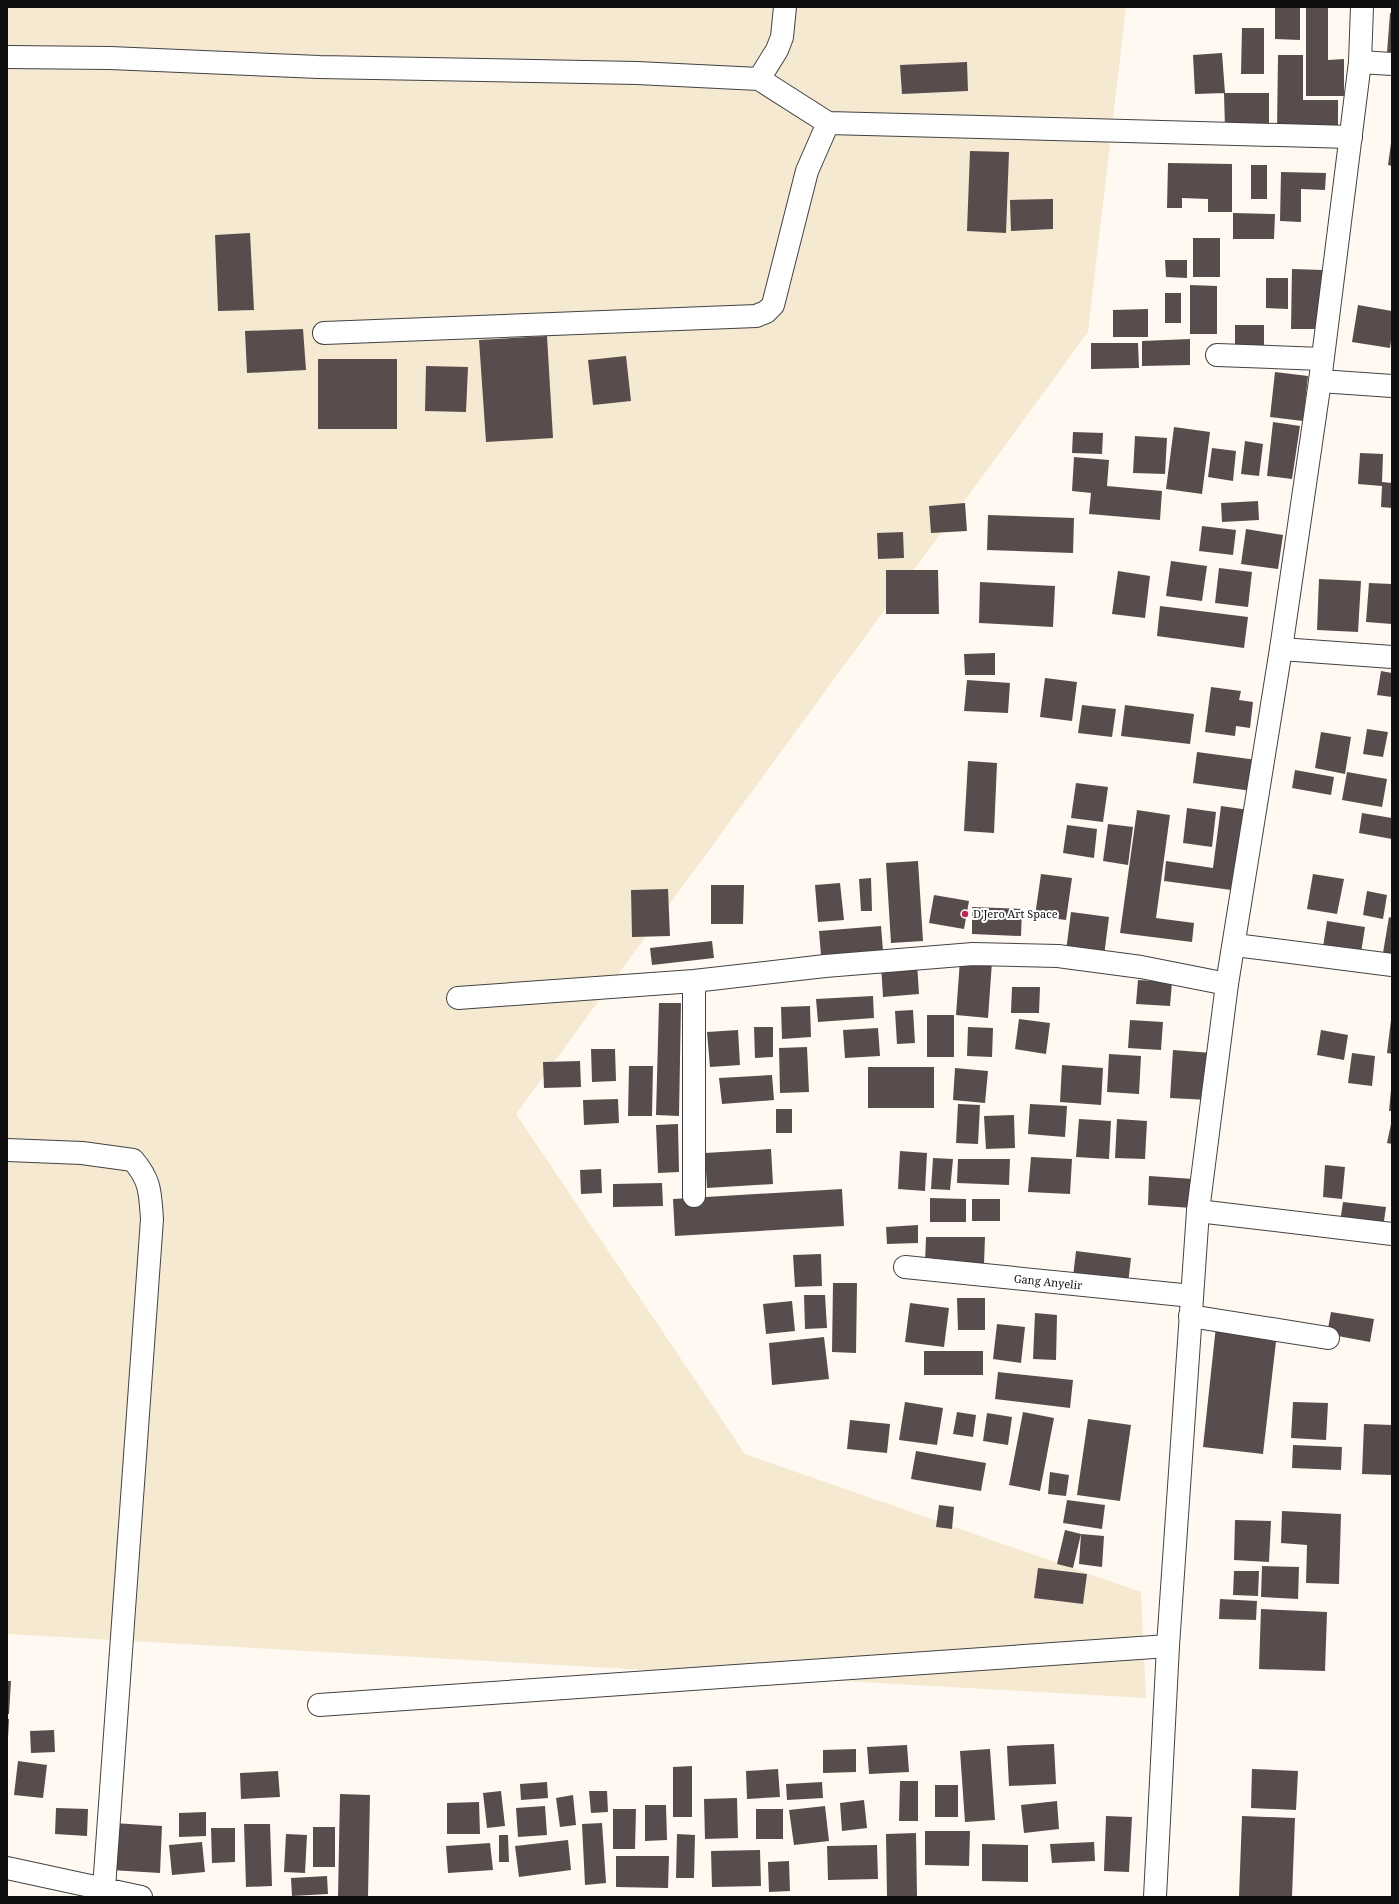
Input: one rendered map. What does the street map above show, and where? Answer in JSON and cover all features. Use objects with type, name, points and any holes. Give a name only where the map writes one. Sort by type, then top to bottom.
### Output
[{"type":"street","points":[[759,79],[777,50],[782,37],[785,7]]},
{"type":"street","points":[[1155,1897],[1168,1646],[1198,1211],[1227,984],[1235,945],[1281,649],[1320,381],[1360,62],[1362,7]]},
{"type":"street","points":[[7,57],[110,58],[319,67],[637,74],[759,79],[828,123],[1351,137]]},
{"type":"street","points":[[1360,62],[1392,64]]},
{"type":"street","points":[[324,333],[756,316],[766,312],[773,305],[807,171],[828,123]]},
{"type":"street","points":[[1217,355],[1322,359]]},
{"type":"street","points":[[1320,381],[1392,386]]},
{"type":"street","points":[[1281,649],[1392,657]]},
{"type":"street","points":[[1235,945],[1392,965]]},
{"type":"street","points":[[458,998],[694,981],[825,966],[973,954],[1058,956],[1141,967],[1227,984]]},
{"type":"street","points":[[694,981],[694,1196]]},
{"type":"street","points":[[7,1150],[82,1153],[133,1160],[144,1173],[150,1190],[152,1219],[104,1888]]},
{"type":"street","points":[[1198,1211],[1392,1234]]},
{"type":"street","name":"Gang Anyelir","points":[[905,1267],[1191,1306],[1328,1338]]},
{"type":"street","points":[[319,1705],[1168,1646]]},
{"type":"street","points":[[7,1868],[141,1897]]},
{"type":"shaded area","points":[[7,7],[1126,7],[1088,332],[516,1114],[745,1454],[1141,1592],[1146,1698],[7,1634]]},
{"type":"building","points":[[1275,7],[1300,7],[1300,40],[1275,39]]},
{"type":"building","points":[[1306,7],[1328,7],[1328,60],[1344,59],[1344,96],[1306,96]]},
{"type":"building","points":[[1390,13],[1392,13],[1392,54],[1387,53]]},
{"type":"building","points":[[1242,28],[1264,28],[1264,74],[1241,74]]},
{"type":"building","points":[[1222,53],[1225,93],[1195,94],[1193,55]]},
{"type":"building","points":[[1278,55],[1303,55],[1303,100],[1338,100],[1338,131],[1277,131]]},
{"type":"building","points":[[967,62],[968,91],[902,94],[900,65]]},
{"type":"building","points":[[1224,93],[1269,93],[1269,127],[1225,128]]},
{"type":"building","points":[[1392,143],[1392,166],[1388,165]]},
{"type":"building","points":[[970,151],[1009,152],[1006,233],[967,231]]},
{"type":"building","points":[[1168,163],[1232,164],[1232,212],[1208,212],[1208,199],[1182,198],[1182,208],[1167,208]]},
{"type":"building","points":[[1251,165],[1267,165],[1267,199],[1251,199]]},
{"type":"building","points":[[1281,172],[1326,173],[1325,190],[1301,189],[1301,222],[1280,221]]},
{"type":"building","points":[[1053,199],[1053,229],[1011,231],[1010,200]]},
{"type":"building","points":[[1233,213],[1275,214],[1274,239],[1233,239]]},
{"type":"building","points":[[250,233],[254,310],[218,311],[215,235]]},
{"type":"building","points":[[1193,238],[1220,238],[1220,277],[1193,277]]},
{"type":"building","points":[[1165,260],[1187,260],[1187,278],[1166,277]]},
{"type":"building","points":[[1292,269],[1323,270],[1323,329],[1291,329]]},
{"type":"building","points":[[1266,278],[1288,278],[1288,309],[1266,308]]},
{"type":"building","points":[[1190,285],[1217,286],[1217,334],[1190,334]]},
{"type":"building","points":[[1165,293],[1181,293],[1181,323],[1165,323]]},
{"type":"building","points":[[1358,305],[1392,311],[1390,348],[1352,342]]},
{"type":"building","points":[[1148,309],[1148,337],[1113,337],[1113,310]]},
{"type":"building","points":[[1235,325],[1264,325],[1264,351],[1235,350]]},
{"type":"building","points":[[303,329],[306,370],[247,373],[245,331]]},
{"type":"building","points":[[547,336],[553,438],[486,442],[479,340]]},
{"type":"building","points":[[1190,339],[1190,365],[1142,366],[1142,341]]},
{"type":"building","points":[[1091,343],[1138,343],[1139,368],[1091,369]]},
{"type":"building","points":[[626,356],[631,401],[593,405],[588,360]]},
{"type":"building","points":[[318,359],[397,359],[397,429],[318,429]]},
{"type":"building","points":[[426,366],[468,367],[466,412],[425,411]]},
{"type":"building","points":[[1275,372],[1308,376],[1303,421],[1270,417]]},
{"type":"building","points":[[1273,422],[1300,426],[1292,479],[1267,476]]},
{"type":"building","points":[[1174,427],[1210,432],[1202,494],[1166,489]]},
{"type":"building","points":[[1073,432],[1103,433],[1102,454],[1072,453]]},
{"type":"building","points":[[1135,436],[1167,438],[1165,474],[1133,473]]},
{"type":"building","points":[[1245,441],[1263,444],[1259,476],[1241,474]]},
{"type":"building","points":[[1212,448],[1236,451],[1233,481],[1208,477]]},
{"type":"building","points":[[1360,453],[1383,454],[1382,482],[1392,483],[1392,508],[1381,507],[1382,486],[1358,484]]},
{"type":"building","points":[[1074,457],[1109,460],[1107,486],[1162,491],[1160,520],[1089,514],[1091,493],[1072,491]]},
{"type":"building","points":[[1258,501],[1259,520],[1222,522],[1221,503]]},
{"type":"building","points":[[965,503],[967,531],[931,533],[929,506]]},
{"type":"building","points":[[988,515],[1074,518],[1073,553],[987,550]]},
{"type":"building","points":[[1202,526],[1236,530],[1233,555],[1199,551]]},
{"type":"building","points":[[1246,529],[1283,535],[1278,569],[1241,564]]},
{"type":"building","points":[[903,532],[904,558],[878,559],[877,533]]},
{"type":"building","points":[[1171,561],[1207,566],[1202,601],[1166,596]]},
{"type":"building","points":[[1219,568],[1252,572],[1248,607],[1215,603]]},
{"type":"building","points":[[886,570],[938,570],[939,614],[886,614]]},
{"type":"building","points":[[1118,571],[1150,576],[1145,618],[1112,614]]},
{"type":"building","points":[[1319,579],[1361,581],[1358,632],[1317,630]]},
{"type":"building","points":[[980,582],[1055,586],[1053,627],[979,623]]},
{"type":"building","points":[[1369,583],[1392,584],[1392,624],[1366,622]]},
{"type":"building","points":[[1160,606],[1248,617],[1244,648],[1157,636]]},
{"type":"building","points":[[995,653],[995,675],[965,675],[964,654]]},
{"type":"building","points":[[1381,671],[1392,673],[1392,697],[1377,695]]},
{"type":"building","points":[[1045,678],[1077,682],[1072,721],[1040,717]]},
{"type":"building","points":[[967,680],[1010,683],[1008,713],[964,711]]},
{"type":"building","points":[[1211,687],[1241,691],[1239,700],[1253,702],[1250,728],[1236,726],[1235,736],[1205,732]]},
{"type":"building","points":[[1082,705],[1116,709],[1112,737],[1078,733]]},
{"type":"building","points":[[1125,705],[1194,714],[1190,744],[1121,736]]},
{"type":"building","points":[[1367,729],[1388,732],[1383,757],[1363,754]]},
{"type":"building","points":[[1321,732],[1351,737],[1345,774],[1315,768]]},
{"type":"building","points":[[1197,752],[1257,760],[1252,791],[1193,783]]},
{"type":"building","points":[[968,761],[997,763],[994,833],[964,831]]},
{"type":"building","points":[[1295,770],[1334,777],[1331,795],[1292,788]]},
{"type":"building","points":[[1347,772],[1387,779],[1382,807],[1342,800]]},
{"type":"building","points":[[1076,783],[1108,787],[1103,822],[1071,818]]},
{"type":"building","points":[[1221,806],[1249,810],[1239,891],[1164,881],[1166,861],[1213,868]]},
{"type":"building","points":[[1187,808],[1216,812],[1212,847],[1183,843]]},
{"type":"building","points":[[1137,810],[1170,815],[1156,918],[1194,923],[1192,942],[1120,933]]},
{"type":"building","points":[[1362,813],[1392,818],[1392,839],[1359,833]]},
{"type":"building","points":[[1108,824],[1133,827],[1128,865],[1103,861]]},
{"type":"building","points":[[1067,825],[1097,829],[1094,858],[1063,853]]},
{"type":"building","points":[[918,861],[923,941],[891,943],[886,863]]},
{"type":"building","points":[[1041,874],[1072,878],[1066,920],[1035,916]]},
{"type":"building","points":[[1313,874],[1344,879],[1337,914],[1307,909]]},
{"type":"building","points":[[871,878],[872,911],[861,911],[859,879]]},
{"type":"building","points":[[840,883],[844,920],[818,922],[815,885]]},
{"type":"building","points":[[711,885],[744,885],[743,924],[711,924]]},
{"type":"building","points":[[668,889],[670,936],[632,937],[631,890]]},
{"type":"building","points":[[1367,891],[1387,895],[1383,919],[1363,915]]},
{"type":"building","points":[[934,895],[969,901],[964,929],[929,923]]},
{"type":"building","points":[[972,907],[1022,909],[1021,936],[972,934]]},
{"type":"building","points":[[1071,912],[1109,917],[1104,956],[1066,951]]},
{"type":"building","points":[[1389,917],[1392,918],[1392,954],[1383,953]]},
{"type":"building","points":[[1327,921],[1365,927],[1361,953],[1323,947]]},
{"type":"building","points":[[881,926],[883,951],[821,955],[819,931]]},
{"type":"building","points":[[712,941],[714,958],[652,965],[650,948]]},
{"type":"building","points":[[960,960],[992,962],[988,1018],[956,1015]]},
{"type":"building","points":[[917,963],[919,994],[883,997],[881,965]]},
{"type":"building","points":[[1138,980],[1172,982],[1170,1006],[1136,1004]]},
{"type":"building","points":[[1012,987],[1040,987],[1039,1013],[1011,1013]]},
{"type":"building","points":[[873,996],[874,1018],[818,1022],[816,999]]},
{"type":"building","points":[[659,1003],[681,1003],[679,1116],[656,1115]]},
{"type":"building","points":[[810,1006],[811,1037],[782,1039],[781,1007]]},
{"type":"building","points":[[913,1010],[915,1043],[897,1044],[895,1011]]},
{"type":"building","points":[[927,1015],[954,1015],[954,1057],[927,1057]]},
{"type":"building","points":[[1019,1019],[1050,1023],[1046,1054],[1015,1049]]},
{"type":"building","points":[[1130,1020],[1163,1022],[1161,1050],[1128,1048]]},
{"type":"building","points":[[1392,1020],[1392,1054],[1387,1053]]},
{"type":"building","points":[[754,1027],[773,1027],[773,1057],[755,1058]]},
{"type":"building","points":[[968,1027],[993,1028],[992,1057],[967,1056]]},
{"type":"building","points":[[878,1028],[880,1056],[845,1058],[843,1030]]},
{"type":"building","points":[[738,1030],[740,1065],[710,1067],[707,1032]]},
{"type":"building","points":[[1321,1030],[1348,1035],[1344,1060],[1317,1055]]},
{"type":"building","points":[[807,1047],[809,1092],[780,1093],[779,1048]]},
{"type":"building","points":[[591,1049],[615,1049],[616,1081],[592,1082]]},
{"type":"building","points":[[1173,1050],[1212,1053],[1209,1100],[1170,1098]]},
{"type":"building","points":[[1352,1053],[1375,1056],[1372,1086],[1348,1083]]},
{"type":"building","points":[[1109,1054],[1141,1056],[1139,1094],[1107,1092]]},
{"type":"building","points":[[580,1061],[581,1087],[544,1088],[543,1062]]},
{"type":"building","points":[[1062,1065],[1103,1068],[1101,1105],[1060,1102]]},
{"type":"building","points":[[629,1066],[653,1066],[652,1116],[628,1116]]},
{"type":"building","points":[[868,1067],[934,1067],[934,1108],[868,1108]]},
{"type":"building","points":[[955,1068],[988,1071],[985,1103],[953,1100]]},
{"type":"building","points":[[772,1075],[774,1100],[722,1104],[719,1078]]},
{"type":"building","points":[[1391,1090],[1392,1111],[1389,1111]]},
{"type":"building","points":[[618,1099],[619,1123],[584,1125],[583,1100]]},
{"type":"building","points":[[958,1104],[980,1105],[978,1144],[956,1143]]},
{"type":"building","points":[[1030,1104],[1067,1106],[1065,1137],[1028,1134]]},
{"type":"building","points":[[776,1109],[792,1109],[792,1133],[776,1133]]},
{"type":"building","points":[[1014,1115],[1015,1148],[986,1149],[984,1116]]},
{"type":"building","points":[[1079,1119],[1111,1121],[1109,1159],[1076,1157]]},
{"type":"building","points":[[1117,1119],[1147,1121],[1145,1159],[1115,1158]]},
{"type":"building","points":[[678,1124],[679,1172],[658,1173],[656,1125]]},
{"type":"building","points":[[1392,1124],[1392,1144],[1387,1143]]},
{"type":"building","points":[[771,1149],[773,1184],[707,1188],[705,1153]]},
{"type":"building","points":[[900,1151],[927,1153],[925,1191],[898,1189]]},
{"type":"building","points":[[1031,1157],[1072,1159],[1070,1194],[1028,1192]]},
{"type":"building","points":[[933,1158],[953,1159],[950,1190],[931,1189]]},
{"type":"building","points":[[958,1159],[1010,1159],[1009,1185],[957,1183]]},
{"type":"building","points":[[1325,1165],[1345,1167],[1342,1199],[1323,1197]]},
{"type":"building","points":[[601,1169],[602,1193],[581,1194],[580,1170]]},
{"type":"building","points":[[1149,1176],[1194,1179],[1192,1208],[1148,1205]]},
{"type":"building","points":[[662,1183],[663,1206],[613,1207],[613,1184]]},
{"type":"building","points":[[842,1189],[844,1226],[675,1236],[673,1199]]},
{"type":"building","points":[[930,1198],[966,1199],[966,1222],[930,1222]]},
{"type":"building","points":[[972,1199],[1000,1199],[1000,1221],[972,1221]]},
{"type":"building","points":[[1343,1202],[1386,1207],[1383,1228],[1340,1222]]},
{"type":"building","points":[[918,1225],[918,1243],[887,1244],[886,1227]]},
{"type":"building","points":[[926,1237],[985,1237],[984,1264],[925,1263]]},
{"type":"building","points":[[1076,1251],[1131,1258],[1128,1284],[1073,1277]]},
{"type":"building","points":[[821,1254],[822,1286],[795,1287],[793,1255]]},
{"type":"building","points":[[833,1283],[857,1283],[856,1353],[832,1352]]},
{"type":"building","points":[[804,1295],[825,1295],[827,1328],[805,1329]]},
{"type":"building","points":[[957,1298],[985,1298],[985,1330],[958,1330]]},
{"type":"building","points":[[792,1301],[795,1331],[766,1334],[763,1304]]},
{"type":"building","points":[[910,1303],[949,1308],[944,1347],[905,1342]]},
{"type":"building","points":[[1331,1312],[1374,1319],[1370,1342],[1327,1334]]},
{"type":"building","points":[[1035,1313],[1057,1315],[1056,1360],[1033,1359]]},
{"type":"building","points":[[997,1324],[1025,1327],[1021,1363],[993,1359]]},
{"type":"building","points":[[1216,1326],[1277,1333],[1263,1454],[1203,1447]]},
{"type":"building","points":[[824,1337],[829,1379],[772,1385],[769,1343]]},
{"type":"building","points":[[924,1351],[983,1351],[983,1375],[924,1375]]},
{"type":"building","points":[[998,1372],[1073,1380],[1070,1408],[995,1399]]},
{"type":"building","points":[[905,1402],[943,1408],[937,1445],[899,1440]]},
{"type":"building","points":[[1293,1402],[1328,1403],[1326,1440],[1291,1438]]},
{"type":"building","points":[[957,1412],[976,1415],[973,1437],[953,1434]]},
{"type":"building","points":[[1023,1412],[1054,1418],[1040,1491],[1009,1485]]},
{"type":"building","points":[[987,1413],[1012,1417],[1008,1445],[983,1441]]},
{"type":"building","points":[[1088,1419],[1131,1425],[1120,1501],[1077,1495]]},
{"type":"building","points":[[850,1420],[890,1424],[887,1453],[847,1449]]},
{"type":"building","points":[[1364,1424],[1392,1425],[1392,1475],[1362,1474]]},
{"type":"building","points":[[1293,1445],[1342,1447],[1341,1470],[1292,1468]]},
{"type":"building","points":[[916,1451],[986,1463],[981,1491],[911,1479]]},
{"type":"building","points":[[1050,1472],[1069,1475],[1066,1496],[1048,1494]]},
{"type":"building","points":[[1067,1500],[1105,1505],[1102,1529],[1063,1523]]},
{"type":"building","points":[[939,1505],[954,1507],[952,1529],[936,1527]]},
{"type":"building","points":[[1282,1511],[1341,1514],[1339,1584],[1306,1583],[1307,1545],[1281,1543]]},
{"type":"building","points":[[1235,1520],[1271,1521],[1269,1562],[1234,1560]]},
{"type":"building","points":[[1065,1530],[1081,1534],[1073,1568],[1057,1564]]},
{"type":"building","points":[[1081,1534],[1104,1536],[1102,1567],[1079,1564]]},
{"type":"building","points":[[1262,1566],[1299,1567],[1298,1599],[1261,1597]]},
{"type":"building","points":[[1038,1568],[1087,1574],[1083,1604],[1034,1598]]},
{"type":"building","points":[[1234,1571],[1259,1571],[1258,1596],[1233,1595]]},
{"type":"building","points":[[1220,1599],[1257,1601],[1256,1620],[1219,1619]]},
{"type":"building","points":[[1261,1609],[1327,1612],[1325,1671],[1259,1669]]},
{"type":"building","points":[[7,1681],[11,1681],[9,1714],[7,1714]]},
{"type":"building","points":[[7,1719],[9,1719],[8,1738],[7,1738]]},
{"type":"building","points":[[54,1730],[55,1752],[31,1753],[30,1731]]},
{"type":"building","points":[[1054,1744],[1056,1784],[1009,1786],[1007,1746]]},
{"type":"building","points":[[907,1745],[909,1772],[869,1774],[867,1747]]},
{"type":"building","points":[[856,1749],[856,1772],[823,1773],[823,1750]]},
{"type":"building","points":[[990,1749],[995,1820],[965,1822],[960,1751]]},
{"type":"building","points":[[18,1761],[47,1765],[43,1798],[14,1795]]},
{"type":"building","points":[[692,1766],[692,1817],[673,1817],[673,1767]]},
{"type":"building","points":[[778,1769],[780,1797],[747,1799],[746,1771]]},
{"type":"building","points":[[1252,1769],[1298,1771],[1296,1810],[1251,1808]]},
{"type":"building","points":[[278,1771],[280,1797],[241,1799],[240,1773]]},
{"type":"building","points":[[900,1781],[918,1781],[918,1821],[899,1821]]},
{"type":"building","points":[[547,1782],[548,1798],[521,1800],[520,1784]]},
{"type":"building","points":[[822,1782],[823,1798],[787,1800],[786,1784]]},
{"type":"building","points":[[935,1785],[958,1785],[958,1817],[935,1817]]},
{"type":"building","points":[[501,1791],[505,1826],[487,1828],[483,1793]]},
{"type":"building","points":[[589,1791],[607,1791],[608,1812],[591,1813]]},
{"type":"building","points":[[340,1794],[370,1795],[368,1897],[338,1897]]},
{"type":"building","points":[[573,1795],[576,1825],[560,1827],[556,1798]]},
{"type":"building","points":[[737,1798],[738,1838],[705,1839],[704,1799]]},
{"type":"building","points":[[864,1800],[867,1828],[842,1831],[840,1803]]},
{"type":"building","points":[[1057,1801],[1059,1829],[1024,1833],[1021,1805]]},
{"type":"building","points":[[479,1802],[480,1834],[447,1834],[447,1803]]},
{"type":"building","points":[[645,1805],[666,1805],[667,1840],[645,1841]]},
{"type":"building","points":[[545,1806],[547,1835],[518,1837],[516,1808]]},
{"type":"building","points":[[825,1806],[829,1841],[794,1845],[789,1810]]},
{"type":"building","points":[[56,1808],[88,1809],[87,1836],[55,1834]]},
{"type":"building","points":[[613,1809],[636,1809],[635,1849],[613,1849]]},
{"type":"building","points":[[756,1809],[783,1809],[783,1839],[756,1839]]},
{"type":"building","points":[[206,1812],[206,1836],[179,1837],[179,1813]]},
{"type":"building","points":[[1106,1816],[1132,1817],[1129,1872],[1104,1871]]},
{"type":"building","points":[[1242,1816],[1295,1818],[1292,1897],[1239,1897]]},
{"type":"building","points":[[113,1823],[162,1826],[160,1873],[111,1870]]},
{"type":"building","points":[[602,1823],[606,1883],[585,1885],[582,1824]]},
{"type":"building","points":[[244,1824],[270,1824],[272,1886],[246,1887]]},
{"type":"building","points":[[313,1827],[335,1827],[335,1867],[313,1867]]},
{"type":"building","points":[[211,1828],[235,1828],[235,1862],[212,1863]]},
{"type":"building","points":[[925,1831],[970,1831],[969,1866],[925,1865]]},
{"type":"building","points":[[916,1833],[917,1896],[887,1897],[886,1834]]},
{"type":"building","points":[[286,1834],[307,1835],[305,1873],[284,1872]]},
{"type":"building","points":[[677,1834],[695,1835],[694,1878],[676,1878]]},
{"type":"building","points":[[499,1835],[508,1835],[509,1862],[499,1862]]},
{"type":"building","points":[[568,1840],[571,1870],[519,1877],[515,1846]]},
{"type":"building","points":[[202,1842],[205,1872],[172,1875],[169,1845]]},
{"type":"building","points":[[1094,1842],[1095,1861],[1052,1863],[1050,1844]]},
{"type":"building","points":[[490,1843],[493,1870],[448,1873],[446,1846]]},
{"type":"building","points":[[982,1844],[1028,1845],[1028,1882],[982,1881]]},
{"type":"building","points":[[877,1845],[878,1879],[828,1880],[827,1846]]},
{"type":"building","points":[[760,1850],[761,1886],[712,1887],[711,1851]]},
{"type":"building","points":[[616,1856],[669,1856],[668,1888],[616,1887]]},
{"type":"building","points":[[789,1861],[790,1891],[769,1892],[768,1862]]},
{"type":"building","points":[[327,1876],[328,1894],[292,1896],[291,1878]]},
{"type":"place","name":"D'Jero Art Space","points":[[965,914]]}]
